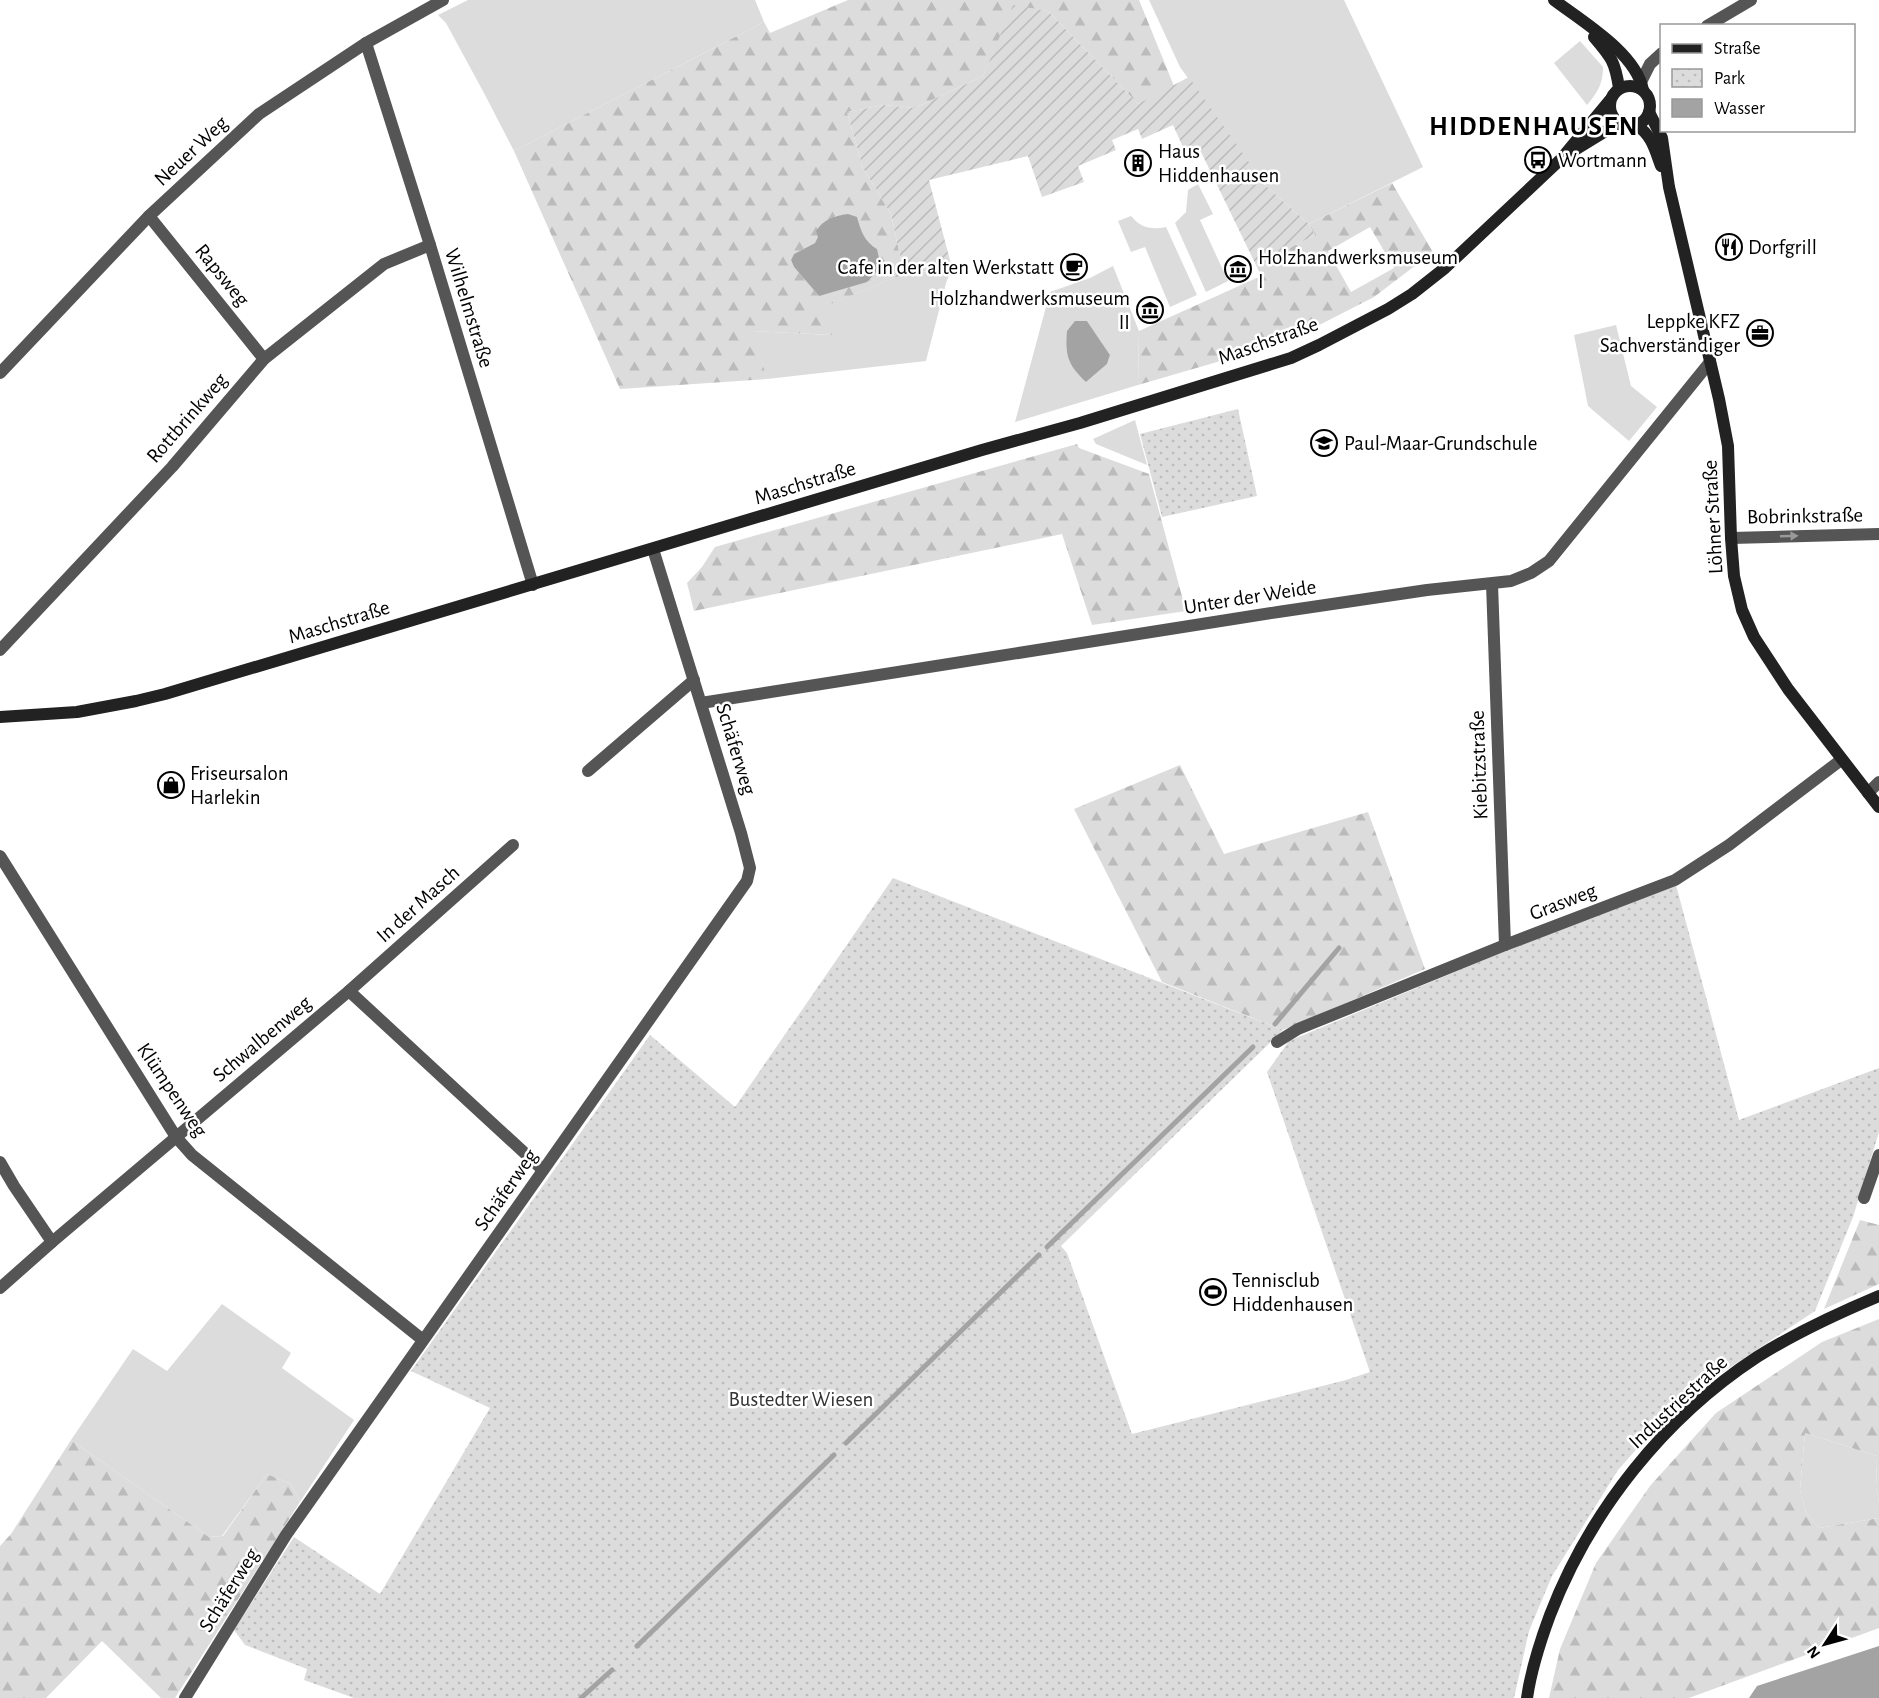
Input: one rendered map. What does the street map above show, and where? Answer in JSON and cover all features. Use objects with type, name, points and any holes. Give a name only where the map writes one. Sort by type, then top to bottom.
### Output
[{"type":"street","name":"Neuer Weg","points":[[0,373],[149,216],[259,114],[366,43],[442,0]]},
{"type":"street","points":[[1554,0],[1617,48],[1630,61],[1650,100],[1649,112],[1646,118],[1636,125],[1619,123],[1611,113],[1610,100],[1619,88],[1631,85],[1642,86]]},
{"type":"street","points":[[1710,24],[1751,0]]},
{"type":"street","points":[[1582,22],[1616,67],[1619,88]]},
{"type":"street","name":"Wilhelmstraße","points":[[366,43],[534,585]]},
{"type":"street","points":[[1642,86],[1650,64],[1660,55]]},
{"type":"street","name":"Maschstraße","points":[[0,717],[77,712],[136,701],[1080,423],[1291,358],[1412,294],[1468,247],[1561,159],[1610,100]]},
{"type":"street","name":"Löhner Straße","points":[[1649,112],[1662,138],[1669,187],[1728,446],[1734,576],[1742,610],[1754,637],[1788,689],[1879,807]]},
{"type":"street","name":"Maschstraße","points":[[1561,159],[1619,123]]},
{"type":"street","name":"Löhner Straße","points":[[1636,125],[1646,131],[1652,141],[1669,187]]},
{"type":"street","name":"Rapsweg","points":[[149,216],[264,359]]},
{"type":"street","name":"Rottbrinkweg","points":[[0,650],[172,467],[264,359],[384,264],[430,245]]},
{"type":"street","name":"Unter der Weide","points":[[701,703],[1278,612],[1427,590],[1492,584],[1521,578],[1549,561],[1710,362]]},
{"type":"street","name":"Bobrinkstraße","points":[[1731,538],[1879,534]]},
{"type":"street","name":"Schäferweg","points":[[185,1698],[286,1535],[747,881],[750,868],[741,833],[653,549]]},
{"type":"street","name":"Kiebitzstraße","points":[[1492,584],[1505,945]]},
{"type":"street","points":[[588,771],[694,680]]},
{"type":"street","name":"Grasweg","points":[[1277,1042],[1298,1029],[1505,945],[1675,880],[1729,845],[1841,760]]},
{"type":"street","points":[[1868,793],[1879,782]]},
{"type":"street","name":"In der Masch","points":[[348,992],[513,845]]},
{"type":"street","name":"Klümpenweg","points":[[0,856],[176,1137],[192,1155],[423,1340]]},
{"type":"street","points":[[348,992],[543,1170]]},
{"type":"street","name":"Schwalbenweg","points":[[0,1288],[348,992]]},
{"type":"street","points":[[1864,1198],[1879,1155]]},
{"type":"street","points":[[0,1162],[52,1242]]},
{"type":"street","name":"Industriestraße","points":[[1527,1698],[1540,1644],[1571,1566],[1596,1521],[1629,1475],[1667,1433],[1702,1401],[1756,1358],[1816,1323],[1879,1296]]},
{"type":"green space","points":[[468,0],[755,0],[764,22],[514,151],[446,23],[438,15]]},
{"type":"green space","points":[[848,0],[1139,0],[1174,86],[1138,104],[1048,11],[1014,6],[983,76],[915,108],[884,105],[847,112],[863,168],[891,214],[904,274],[823,307],[832,335],[753,331],[767,379],[620,389],[514,151],[764,22],[770,33]],"holes":[[[848,215],[857,218],[866,239],[877,249],[819,296],[794,267],[791,260],[794,254],[815,243],[835,216]]]},
{"type":"green space","points":[[1149,0],[1344,0],[1423,167],[1309,224],[1265,185],[1180,67]]},
{"type":"green space","points":[[1013,5],[1048,11],[1138,104],[1189,77],[1265,185],[1309,224],[1315,235],[1256,265],[1201,152],[1187,156],[1173,125],[1142,139],[1138,129],[1112,140],[1116,150],[1078,166],[1084,182],[1042,197],[1028,156],[929,180],[952,268],[904,274],[891,214],[863,168],[847,112],[884,105],[915,108],[983,76]]},
{"type":"green space","points":[[1580,41],[1603,67],[1599,87],[1587,105],[1554,63]]},
{"type":"green space","points":[[1392,183],[1433,252],[1374,297],[1286,342],[1138,385],[1139,331],[1261,276],[1256,265],[1315,235],[1309,224]],"holes":[[[1370,227],[1394,268],[1351,292],[1328,251]]]},
{"type":"green space","points":[[1198,184],[1213,214],[1200,220],[1228,281],[1206,292],[1175,223],[1186,212],[1188,190]]},
{"type":"green space","points":[[1131,216],[1147,227],[1166,227],[1197,295],[1170,307],[1145,247],[1131,252],[1118,221]]},
{"type":"green space","points":[[1113,266],[1139,331],[1138,385],[1015,422],[1050,292],[1090,278]],"holes":[[[1087,321],[1110,355],[1107,364],[1086,382]]]},
{"type":"green space","points":[[952,268],[926,361],[767,379],[752,331],[831,335],[822,307],[904,274]]},
{"type":"green space","points":[[1616,325],[1631,386],[1657,407],[1629,441],[1588,406],[1574,335]]},
{"type":"green space","points":[[1238,409],[1257,496],[1162,517],[1140,434]]},
{"type":"green space","points":[[1135,420],[1147,465],[1096,444],[1093,439]]},
{"type":"green space","points":[[1077,444],[1079,448],[1149,474],[1186,611],[1092,625],[1062,534],[694,611],[687,583],[702,567],[715,547]]},
{"type":"green space","points":[[1180,765],[1224,854],[1368,812],[1425,969],[1283,1030],[1162,982],[1074,809]]},
{"type":"green space","name":"Bustedter Wiesen","points":[[893,878],[1283,1030],[1061,1246],[1067,1253],[1132,1434],[1370,1372],[1267,1072],[1289,1041],[1539,937],[1676,885],[1739,1120],[1879,1068],[1879,1132],[1853,1217],[1815,1311],[1699,1388],[1659,1424],[1618,1470],[1552,1576],[1529,1631],[1514,1698],[354,1698],[304,1680],[307,1669],[245,1645],[234,1630],[294,1537],[380,1594],[490,1408],[411,1371],[650,1035],[735,1107]]},
{"type":"green space","points":[[1860,1220],[1879,1225],[1879,1284],[1824,1309]]},
{"type":"green space","points":[[222,1304],[291,1353],[282,1368],[354,1420],[300,1502],[291,1484],[267,1474],[222,1536],[209,1537],[71,1440],[133,1349],[167,1371]]},
{"type":"green space","points":[[1879,1319],[1879,1502],[1876,1488],[1877,1456],[1805,1433],[1800,1490],[1806,1513],[1819,1528],[1879,1518],[1879,1628],[1689,1698],[1549,1698],[1560,1649],[1596,1563],[1650,1486],[1716,1413],[1822,1342]]},
{"type":"green space","points":[[1805,1433],[1877,1456],[1876,1488],[1879,1518],[1819,1528],[1806,1513],[1800,1490]]},
{"type":"green space","points":[[71,1440],[209,1537],[223,1536],[267,1474],[291,1484],[300,1502],[175,1698],[161,1698],[102,1641],[46,1698],[0,1698],[0,1546],[11,1534]]},
{"type":"water","points":[[848,214],[857,217],[869,243],[877,249],[881,267],[867,282],[819,296],[794,267],[791,260],[794,254],[815,243],[818,237],[816,231],[822,224],[834,217]]},
{"type":"water","points":[[1075,321],[1087,321],[1110,355],[1107,364],[1086,382],[1075,370],[1067,354],[1067,331]]},
{"type":"water","points":[[1879,1646],[1879,1698],[1749,1698],[1757,1686]]},
{"type":"waterway","points":[[1275,1024],[1339,948]]},
{"type":"waterway","points":[[1047,1247],[1253,1047]]},
{"type":"waterway","points":[[846,1443],[1039,1255]]},
{"type":"waterway","points":[[637,1646],[834,1455]]},
{"type":"waterway","points":[[581,1698],[612,1670]]},
{"type":"place","name":"Wortmann","points":[[1538,160]]},
{"type":"place","name":"Haus Hiddenhausen","points":[[1138,163]]},
{"type":"place","name":"Dorfgrill","points":[[1729,247]]},
{"type":"place","name":"Cafe in der alten Werkstatt","points":[[1074,267]]},
{"type":"place","name":"Holzhandwerksmuseum I","points":[[1238,269]]},
{"type":"place","name":"Holzhandwerksmuseum II","points":[[1150,310]]},
{"type":"place","name":"Leppke KFZ Sachverständiger","points":[[1760,333]]},
{"type":"place","name":"Paul-Maar-Grundschule","points":[[1324,443]]},
{"type":"place","name":"Friseursalon Harlekin","points":[[171,785]]},
{"type":"place","name":"Tennisclub Hiddenhausen","points":[[1213,1292]]},
{"type":"district","name":"HIDDENHAUSEN","points":[[1534,126]]}]
